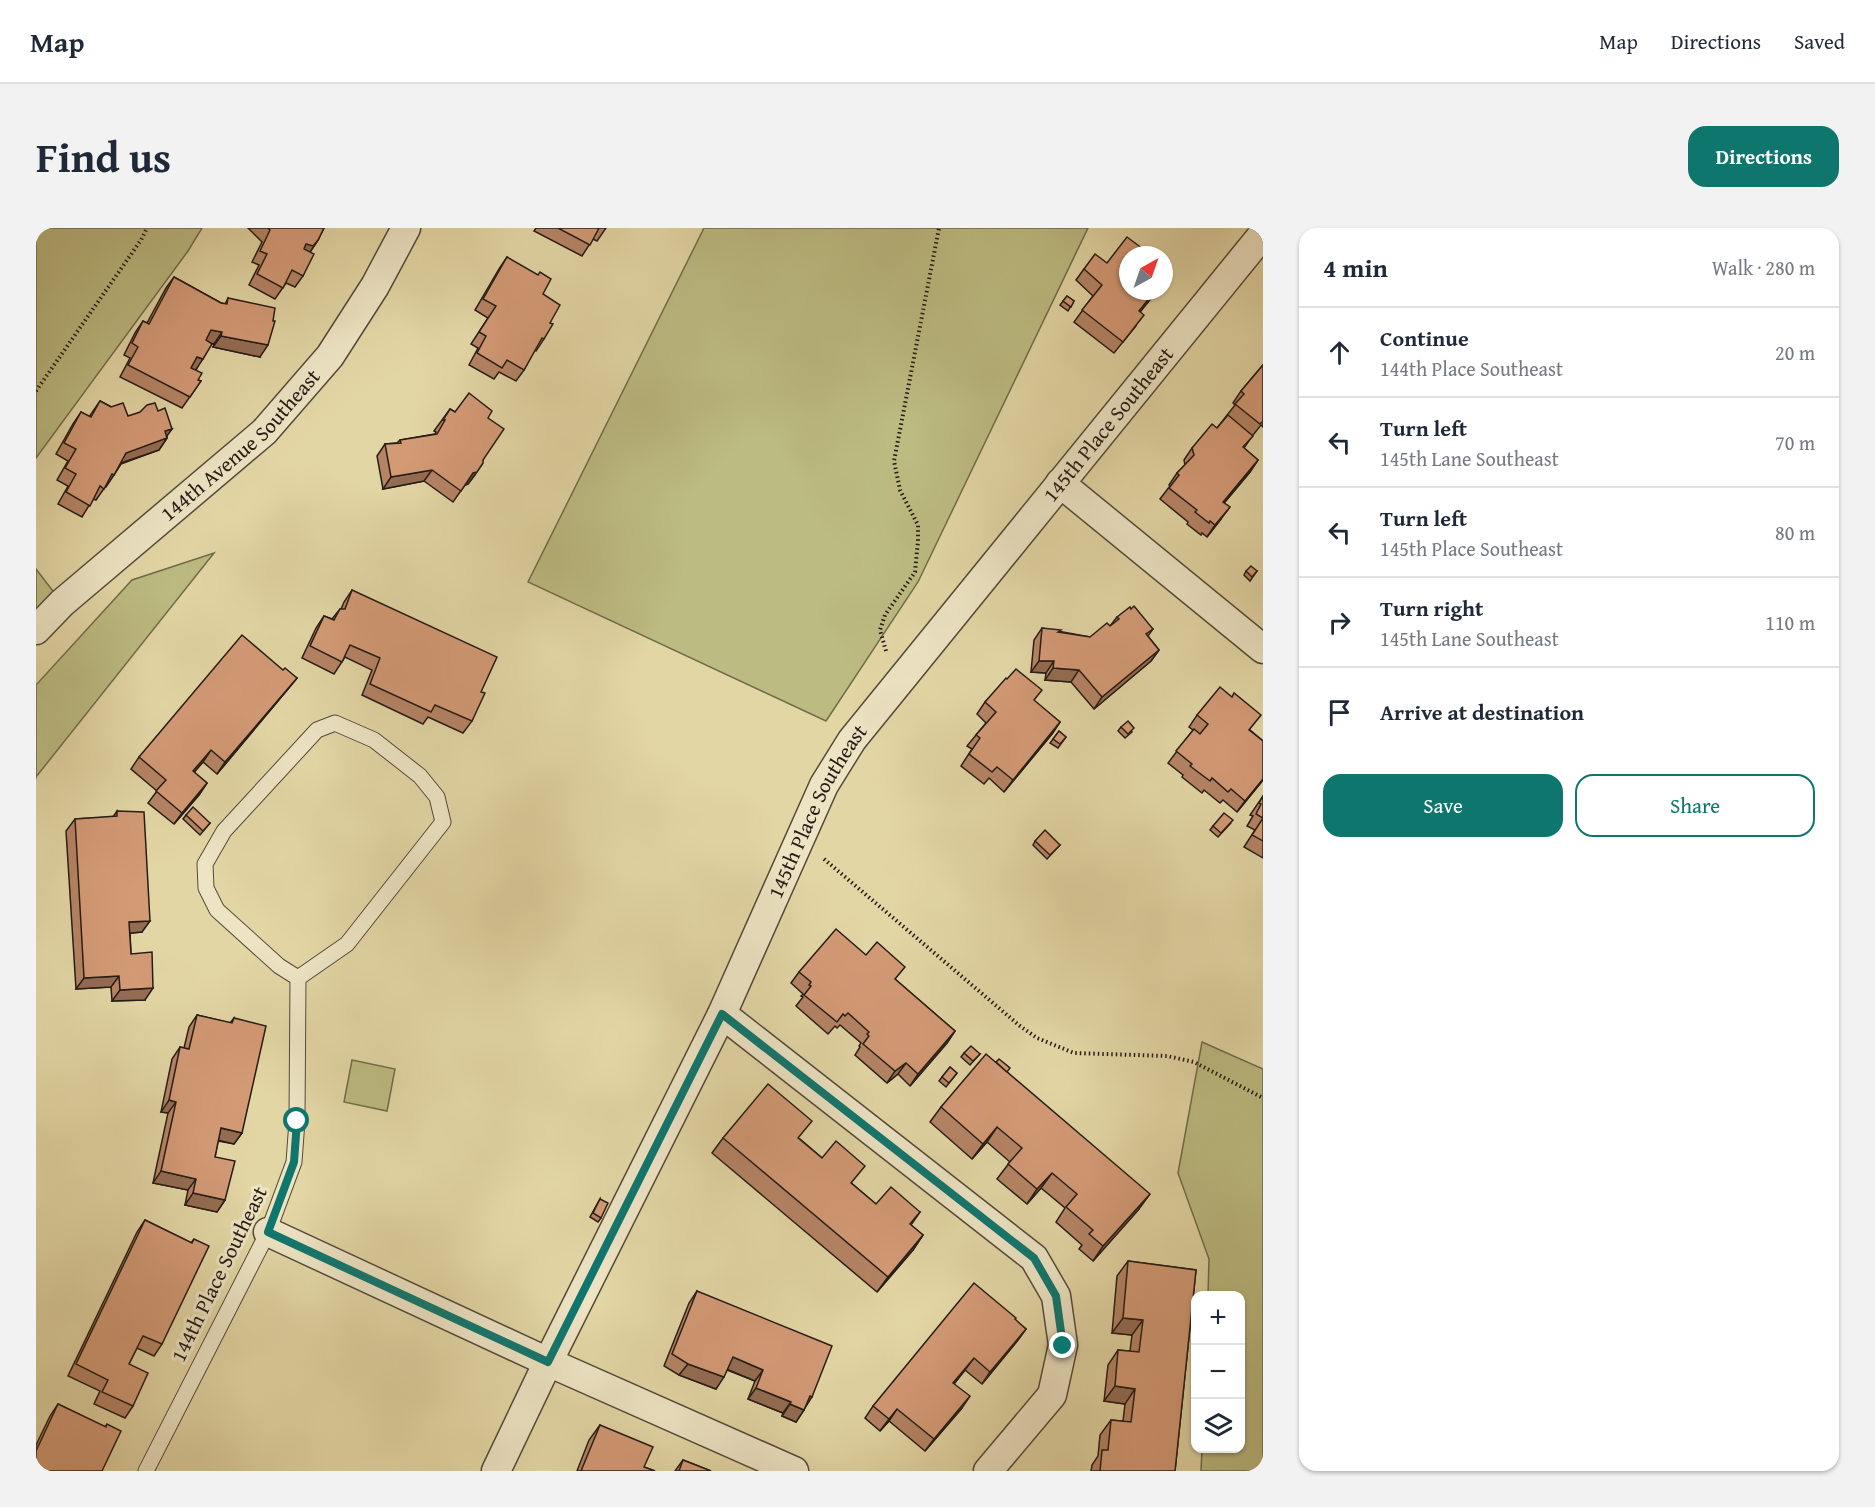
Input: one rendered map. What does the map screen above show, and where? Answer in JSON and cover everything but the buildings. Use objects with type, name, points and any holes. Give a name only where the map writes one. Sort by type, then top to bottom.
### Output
[{"type":"street","name":"144th Avenue Southeast","points":[[36,630],[62,603],[264,432],[330,356],[375,286],[406,228]]},
{"type":"street","name":"145th Place Southeast","points":[[496,1471],[722,1014],[824,785],[852,740],[1263,234]]},
{"type":"street","points":[[1060,483],[1263,649]]},
{"type":"street","points":[[722,1014],[1034,1258],[1056,1296],[1063,1346],[1052,1395],[988,1471]]},
{"type":"street","points":[[268,1232],[548,1362],[794,1471]]},
{"type":"lane","points":[[334,723],[374,740],[420,776],[437,797],[443,822],[347,944],[298,978],[279,966],[217,910],[206,888],[205,864],[224,831],[317,730],[334,723]]},
{"type":"lane","name":"144th Place Southeast","points":[[146,1471],[268,1232],[294,1162],[297,1121],[298,978]]},
{"type":"path","points":[[36,391],[147,228]]},
{"type":"path","points":[[896,685],[879,630],[885,615],[915,572],[918,525],[900,490],[894,461],[939,228]]},
{"type":"path","points":[[799,842],[833,865],[856,888],[1037,1038],[1074,1053],[1167,1056],[1194,1062],[1263,1098]]},
{"type":"shaded area","points":[[36,228],[202,228],[188,251],[36,458]]},
{"type":"shaded area","points":[[704,228],[1088,228],[918,582],[826,721],[528,582]]},
{"type":"shaded area","points":[[214,553],[36,777],[36,685],[132,580]]},
{"type":"shaded area","points":[[36,569],[62,603],[36,630]]},
{"type":"shaded area","points":[[1202,1042],[1263,1069],[1263,1471],[1201,1471],[1202,1453],[1245,1453],[1245,1291],[1208,1291],[1209,1259],[1178,1173]]},
{"type":"shaded area","points":[[352,1060],[395,1069],[387,1111],[344,1102]]},
{"type":"route","points":[[297,1121],[294,1162],[268,1232],[548,1362],[722,1014],[1034,1258],[1056,1296],[1063,1346]]}]
